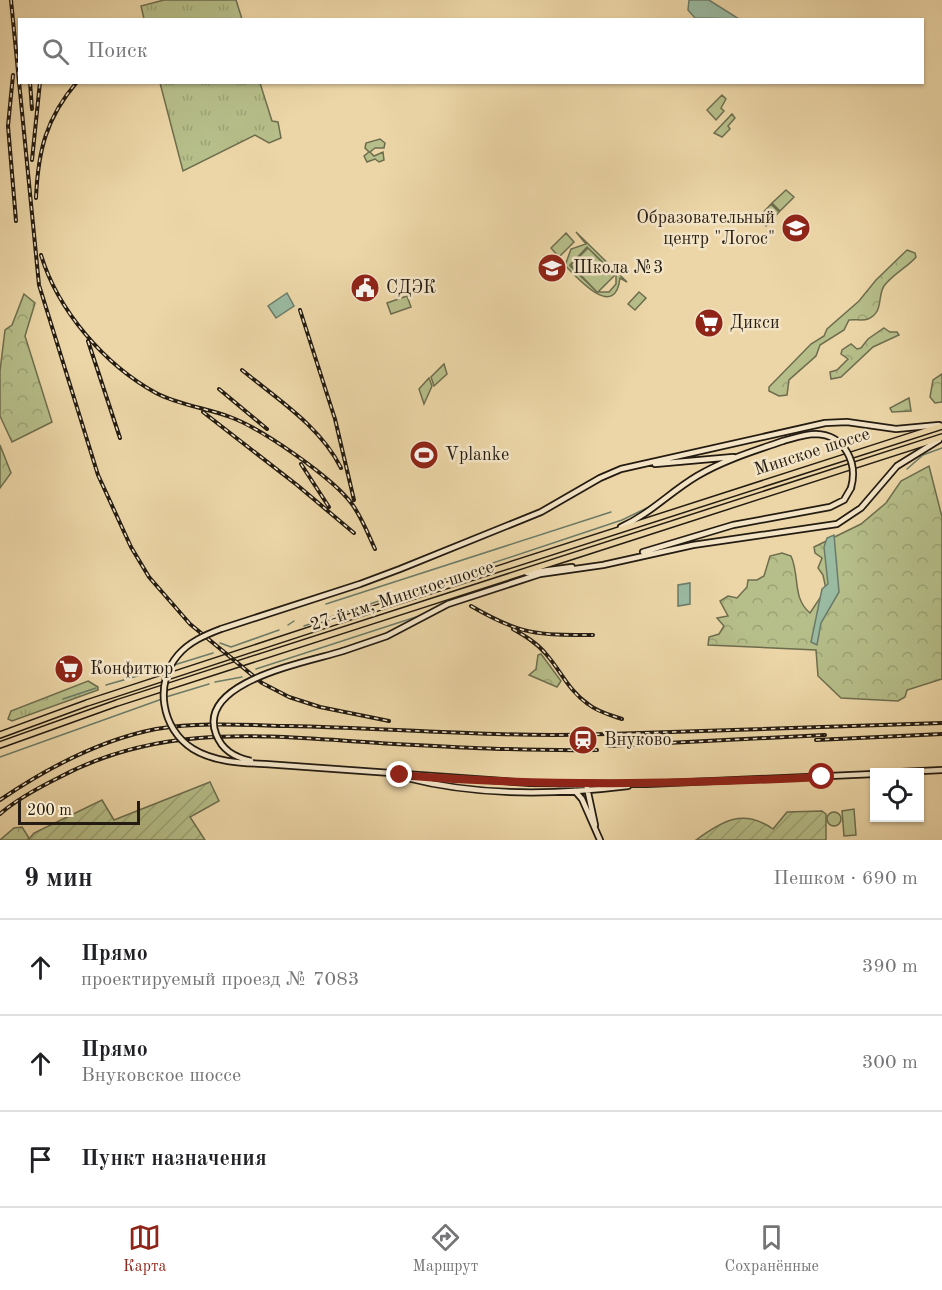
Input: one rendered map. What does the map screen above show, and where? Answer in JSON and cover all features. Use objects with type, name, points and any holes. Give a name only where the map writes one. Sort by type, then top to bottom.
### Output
[{"type":"highway","name":"Минское шоссе","points":[[692,507],[942,425]]},
{"type":"highway","name":"Минское шоссе","points":[[695,516],[942,438]]},
{"type":"highway","name":"27-й км, Минское шоссе","points":[[0,735],[114,694],[692,507]]},
{"type":"highway","name":"27-й км, Минское шоссе","points":[[0,745],[117,703],[695,516]]},
{"type":"main road","points":[[644,784],[498,782],[220,759],[200,753],[184,742],[172,727],[165,712],[164,688],[169,668],[187,646],[209,633],[360,584],[541,512],[600,478],[635,466],[825,423],[847,422],[896,429],[942,425]]},
{"type":"main road","points":[[265,764],[237,757],[221,745],[214,724],[219,702],[230,691],[245,682],[387,636],[458,600],[540,574],[595,566],[733,525],[830,507],[844,500],[850,488],[854,473],[851,458],[837,441],[815,434],[783,441],[741,455],[696,476],[642,518],[602,536]]},
{"type":"main road","points":[[630,557],[837,524],[861,508],[897,465],[942,438]]},
{"type":"main road","points":[[635,466],[741,455]]},
{"type":"main road","points":[[507,577],[544,570],[595,566]]},
{"type":"main road","points":[[924,771],[942,770]]},
{"type":"main road","points":[[393,774],[431,784],[517,791],[575,791],[644,784],[870,774]]},
{"type":"main road","points":[[586,783],[596,831]]},
{"type":"main road","points":[[582,799],[586,790]]},
{"type":"main road","points":[[575,791],[582,799],[600,840]]},
{"type":"green space","points":[[164,0],[236,0],[242,18],[144,18],[141,6]]},
{"type":"green space","points":[[160,84],[260,84],[272,121],[278,122],[281,138],[269,143],[255,135],[183,171]]},
{"type":"green space","points":[[722,95],[726,99],[721,108],[724,111],[716,120],[707,110]]},
{"type":"green space","points":[[732,114],[735,118],[728,126],[730,129],[722,137],[714,133]]},
{"type":"green space","points":[[380,139],[385,143],[384,148],[375,148],[370,152],[374,156],[383,152],[384,160],[379,162],[375,159],[367,162],[364,156],[369,152],[365,148],[366,143]]},
{"type":"green space","points":[[786,190],[794,197],[780,211],[772,203]]},
{"type":"green space","points":[[771,204],[779,212],[766,226],[758,218]]},
{"type":"green space","points":[[576,232],[627,282],[620,278],[616,291],[610,296],[602,296],[593,291],[560,260],[566,263],[571,249],[586,244]],"holes":[[[587,247],[616,275],[616,284],[609,292],[598,292],[615,275],[588,248],[571,265],[597,292],[570,265]]]},
{"type":"green space","points":[[566,233],[574,242],[559,257],[551,248]]},
{"type":"green space","points":[[907,250],[915,253],[916,257],[884,286],[878,308],[873,316],[866,320],[849,320],[844,330],[820,345],[816,356],[789,380],[787,395],[779,396],[769,391],[769,387],[811,344],[824,336],[827,329],[859,301],[876,280]]},
{"type":"green space","points":[[639,292],[646,298],[635,310],[628,304]]},
{"type":"green space","points":[[24,294],[35,303],[25,336],[52,422],[12,442],[0,416],[0,371],[5,330],[12,325]]},
{"type":"green space","points":[[407,296],[411,307],[391,314],[387,303]]},
{"type":"green space","points":[[884,328],[890,332],[897,332],[899,335],[873,347],[841,377],[831,379],[830,372],[837,370],[848,359],[841,354],[842,350],[851,344],[857,349],[861,348],[868,339]]},
{"type":"green space","points":[[444,364],[447,374],[434,386],[431,377]]},
{"type":"green space","points":[[942,374],[942,402],[935,403],[930,397],[933,380]]},
{"type":"green space","points":[[429,378],[432,386],[424,404],[419,389]]},
{"type":"green space","points":[[909,398],[911,411],[892,412],[890,408]]},
{"type":"green space","points":[[0,445],[11,473],[0,488]]},
{"type":"green space","points":[[929,466],[942,517],[942,679],[907,690],[905,697],[898,701],[841,698],[818,676],[816,650],[708,645],[709,637],[719,634],[724,626],[717,618],[728,616],[720,601],[728,596],[737,598],[747,587],[748,580],[757,580],[764,576],[770,556],[782,553],[791,556],[798,594],[804,607],[810,613],[826,589],[823,575],[818,568],[822,558],[815,553],[814,547],[861,524],[886,503],[901,481]]},
{"type":"green space","points":[[541,654],[561,681],[557,687],[529,675],[536,669],[538,655]]},
{"type":"green space","points":[[88,681],[98,687],[98,690],[12,721],[8,719],[11,711]]},
{"type":"green space","points":[[210,782],[219,801],[190,817],[205,840],[28,840],[34,833],[102,800],[114,820]]},
{"type":"green space","points":[[854,809],[856,835],[844,836],[842,811]]},
{"type":"green space","points":[[822,811],[826,814],[826,840],[696,840],[715,827],[733,820],[752,819],[773,829],[787,812]]},
{"type":"green space","points":[[834,812],[839,814],[841,819],[839,824],[834,826],[829,824],[827,819],[829,814]]},
{"type":"green space","points":[[22,827],[29,838],[27,840],[0,840],[14,828]]},
{"type":"shaded area","points":[[689,0],[709,0],[737,18],[695,18],[688,10]]},
{"type":"shaded area","points":[[287,293],[294,306],[276,318],[268,306]]},
{"type":"shaded area","points":[[834,535],[839,592],[821,623],[817,645],[811,642],[822,589],[828,584],[824,547],[827,538]]},
{"type":"shaded area","points":[[690,583],[690,604],[678,606],[678,585]]},
{"type":"waterway","points":[[907,469],[923,455],[942,448]]},
{"type":"waterway","points":[[304,626],[622,520],[655,504]]},
{"type":"waterway","points":[[326,604],[611,512]]},
{"type":"waterway","points":[[256,669],[419,616]]},
{"type":"waterway","points":[[288,625],[294,621]]},
{"type":"waterway","points":[[220,643],[231,647],[279,630]]},
{"type":"waterway","points":[[174,665],[213,653]]},
{"type":"waterway","points":[[106,685],[169,667]]},
{"type":"waterway","points":[[215,682],[242,677]]},
{"type":"waterway","points":[[166,697],[209,684]]},
{"type":"waterway","points":[[63,699],[96,688]]},
{"type":"waterway","points":[[0,757],[162,699]]},
{"type":"railway","points":[[11,0],[18,71]]},
{"type":"railway","points":[[13,75],[8,126],[16,221]]},
{"type":"railway","points":[[19,84],[39,285],[98,475],[131,547],[149,577],[190,624],[262,683],[289,697],[320,707],[389,721]]},
{"type":"railway","points":[[30,84],[32,109]]},
{"type":"railway","points":[[32,160],[40,84]]},
{"type":"railway","points":[[36,198],[39,165],[46,136],[58,109],[75,84]]},
{"type":"railway","points":[[41,255],[49,276],[71,316],[119,368],[156,393],[174,401],[230,417],[296,455],[343,493],[362,520],[375,549]]},
{"type":"railway","points":[[300,310],[335,419],[354,500]]},
{"type":"railway","points":[[88,341],[120,438]]},
{"type":"railway","points":[[242,370],[310,426],[322,439],[341,468]]},
{"type":"railway","points":[[219,389],[267,429]]},
{"type":"railway","points":[[203,412],[297,485],[354,533]]},
{"type":"railway","points":[[301,464],[329,507]]},
{"type":"railway","points":[[471,606],[503,623],[529,631],[557,635],[593,635]]},
{"type":"railway","points":[[513,629],[542,650],[581,699],[604,713],[622,719]]},
{"type":"railway","points":[[609,734],[942,723]]},
{"type":"railway","points":[[0,800],[55,766],[94,748],[135,734],[172,727],[238,725],[486,734],[606,734]]},
{"type":"railway","points":[[816,740],[942,734]]},
{"type":"railway","points":[[609,746],[825,735]]},
{"type":"railway","points":[[0,814],[35,790],[97,760],[136,748],[175,740],[255,736],[488,748],[597,750]]},
{"type":"place","name":"Образовательный центр \"Логос\"","points":[[796,228]]},
{"type":"place","name":"Школа №3","points":[[552,268]]},
{"type":"place","name":"СДЭК","points":[[365,288]]},
{"type":"place","name":"Дикси","points":[[709,323]]},
{"type":"place","name":"Vplanke","points":[[424,455]]},
{"type":"place","name":"Конфитюр","points":[[69,669]]},
{"type":"place","name":"Внуково","points":[[583,740]]},
{"type":"route","points":[[400,775],[498,782],[644,784],[822,777]]}]
